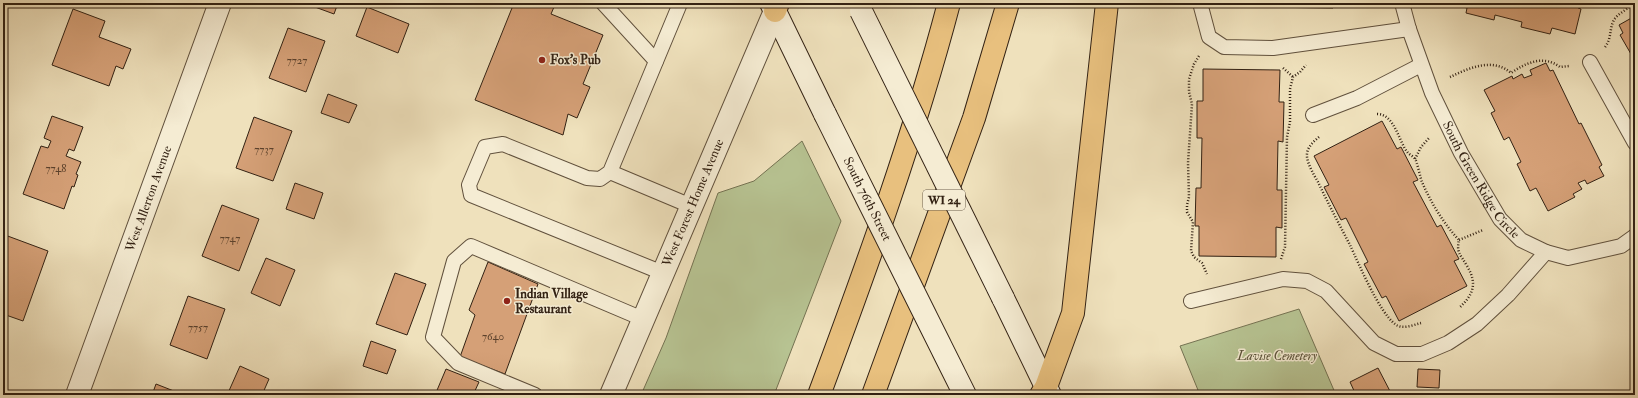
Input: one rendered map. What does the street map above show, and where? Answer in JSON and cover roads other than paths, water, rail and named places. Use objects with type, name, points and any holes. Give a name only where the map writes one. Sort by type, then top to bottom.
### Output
[{"type":"main road","name":"West Allerton Avenue","points":[[78,395],[220,3]]},
{"type":"main road","points":[[818,395],[858,291],[931,71],[949,3]]},
{"type":"main road","name":"WI 24","points":[[873,395],[974,118],[1008,3]]},
{"type":"main road","points":[[1046,392],[1073,313],[1107,3]]},
{"type":"main road","name":"South 76th Street","points":[[774,6],[825,114],[965,395]]},
{"type":"main road","name":"West Forest Home Avenue","points":[[611,395],[774,6]]},
{"type":"main road","points":[[859,7],[1003,298],[1046,392]]},
{"type":"lane","points":[[603,3],[656,61]]},
{"type":"lane","points":[[663,273],[471,195],[469,185],[485,147],[494,144],[503,144],[587,178],[600,178],[610,172],[679,6],[678,3]]},
{"type":"lane","points":[[1200,3],[1210,37],[1224,47],[1273,48],[1409,30]]},
{"type":"lane","name":"South Green Ridge Circle","points":[[1402,3],[1409,30],[1432,93],[1461,153],[1500,219],[1521,240],[1546,252],[1568,258],[1621,246],[1635,236]]},
{"type":"lane","points":[[1590,62],[1635,143]]},
{"type":"lane","points":[[1313,114],[1357,98],[1421,65]]},
{"type":"lane","points":[[610,172],[691,206]]},
{"type":"lane","points":[[535,395],[519,387],[458,363],[433,337],[454,261],[471,246],[643,319]]},
{"type":"lane","points":[[1191,301],[1284,279],[1307,282],[1326,292],[1374,343],[1396,354],[1422,354],[1448,343],[1477,324],[1508,295],[1546,252]]},
{"type":"place","name":"Fox’s Pub","points":[[542,60]]},
{"type":"place","name":"Indian Village Restaurant","points":[[507,301]]},
{"type":"park label","name":"Lavise Cemetery","points":[[1277,356]]}]
